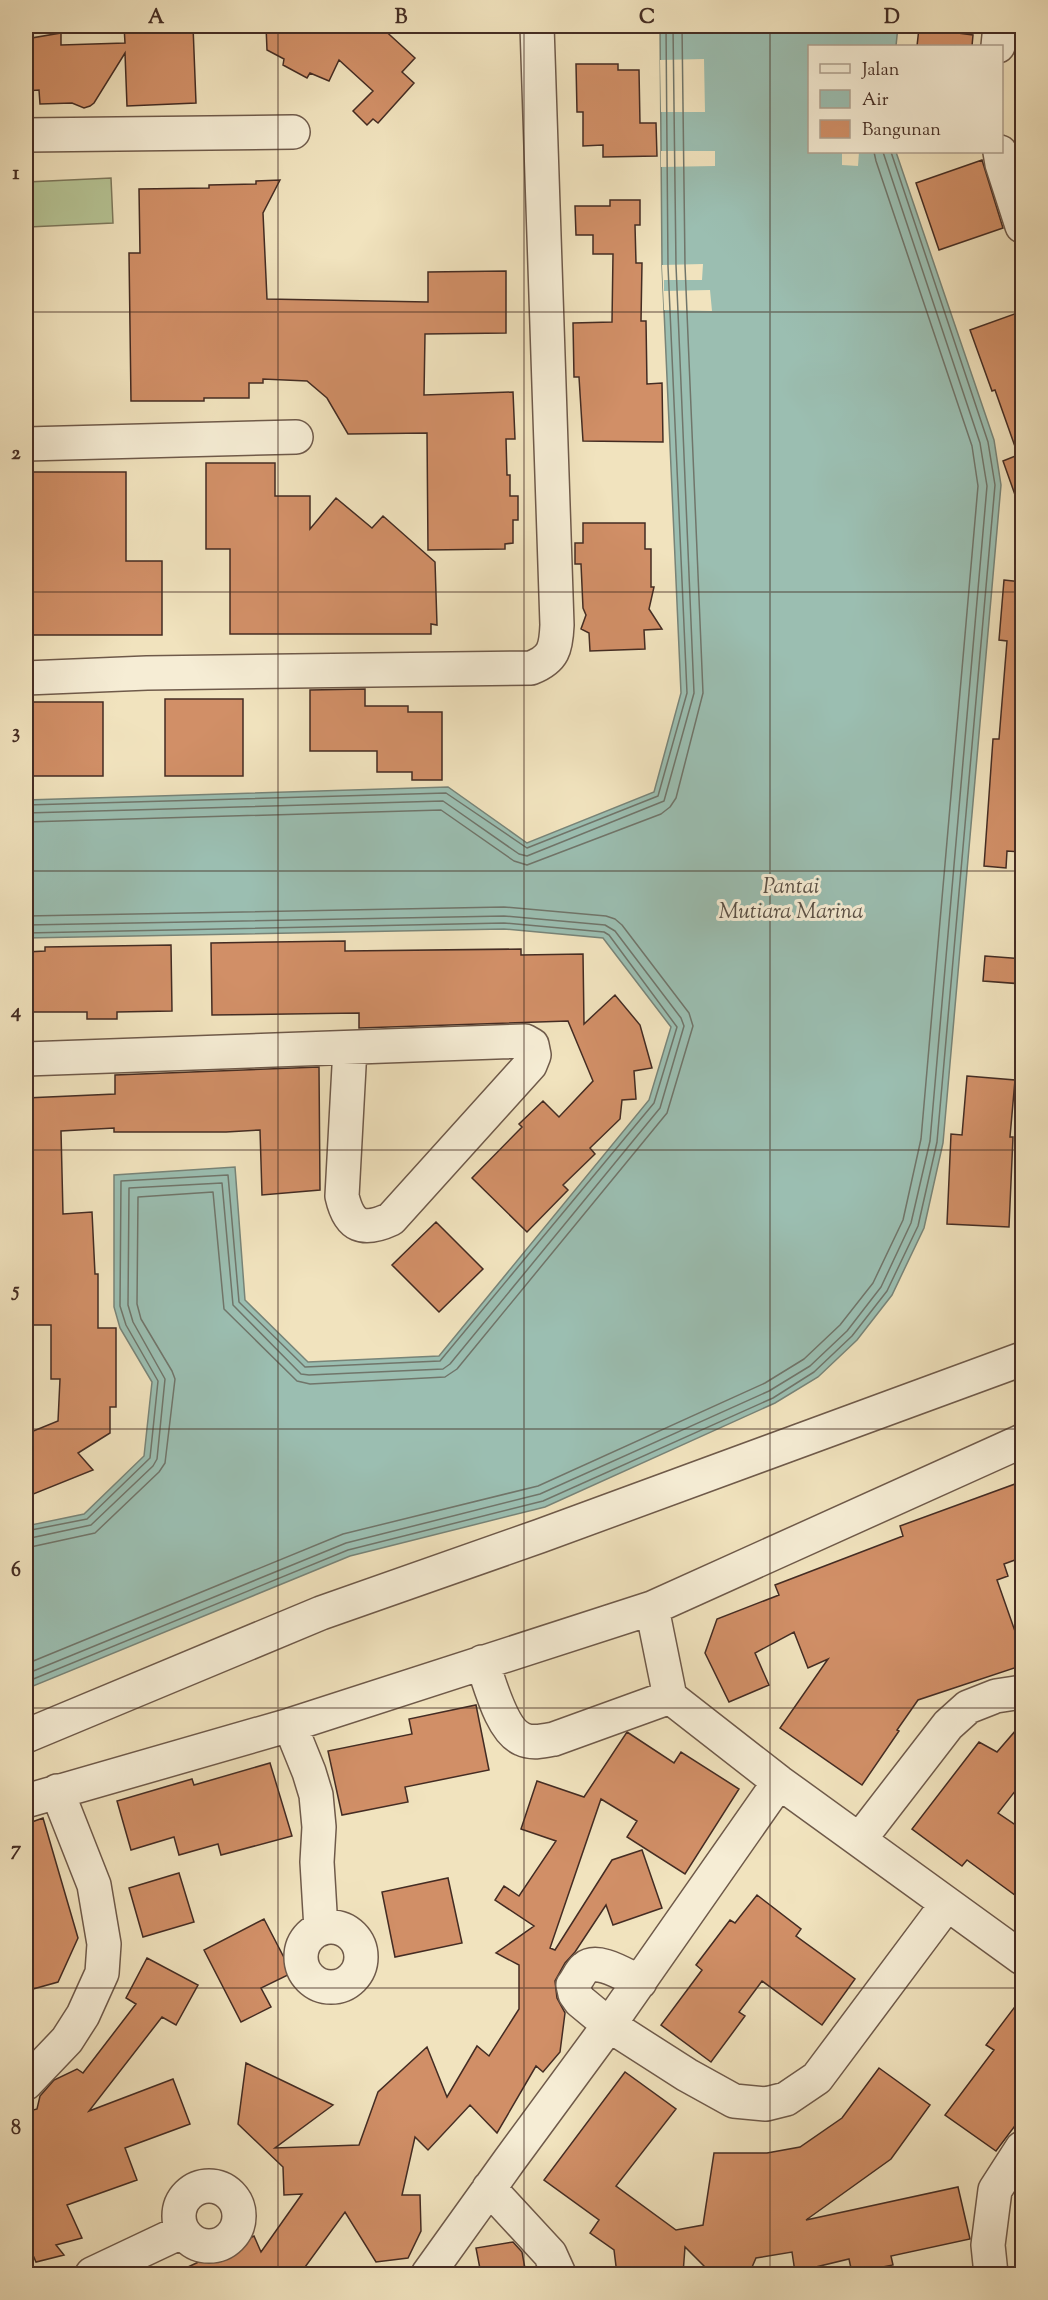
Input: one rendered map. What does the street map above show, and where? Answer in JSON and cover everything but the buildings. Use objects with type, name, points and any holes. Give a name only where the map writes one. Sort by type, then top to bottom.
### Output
[{"type":"street","points":[[26,678],[531,668],[548,659],[556,643],[557,625],[537,26]]},
{"type":"street","points":[[998,45],[1000,26]]},
{"type":"street","points":[[26,135],[293,132]]},
{"type":"street","points":[[1000,153],[1023,226]]},
{"type":"street","points":[[26,444],[296,437]]},
{"type":"street","points":[[26,1059],[525,1041],[532,1045],[534,1055],[530,1065],[391,1219],[375,1226],[363,1226],[354,1222],[345,1208],[342,1196],[350,1048]]},
{"type":"street","points":[[26,1736],[321,1613],[551,1532],[1023,1359]]},
{"type":"street","points":[[26,1802],[57,1791],[290,1725],[652,1608],[1023,1441]]},
{"type":"street","points":[[652,1608],[670,1696],[779,1782],[1021,1955]]},
{"type":"street","points":[[482,1662],[504,1721],[522,1740],[536,1742],[554,1739],[670,1696]]},
{"type":"street","points":[[860,1839],[948,1725],[968,1707],[996,1696],[1023,1692]]},
{"type":"street","points":[[290,1725],[316,1795],[319,1827],[317,1862],[321,1929]]},
{"type":"street","points":[[428,2274],[640,1982],[779,1782]]},
{"type":"street","points":[[26,2083],[68,2040],[102,1973],[104,1944],[94,1885],[57,1791]]},
{"type":"street","points":[[640,1982],[604,1966],[592,1964],[584,1969],[573,1985],[580,2001],[609,2025],[687,2075],[734,2101],[766,2104],[786,2099],[818,2078],[947,1904]]},
{"type":"street","points":[[986,2274],[995,2190],[1023,2148]]},
{"type":"street","points":[[489,2188],[550,2254],[559,2274]]},
{"type":"street","points":[[92,2274],[183,2231]]},
{"type":"green space","points":[[111,178],[113,223],[29,227],[27,182]]},
{"type":"water","name":"Pantai Mutiara Marina","points":[[660,26],[898,26],[896,45],[808,45],[808,153],[896,153],[994,440],[1001,485],[943,1143],[924,1228],[892,1295],[857,1340],[818,1377],[775,1403],[545,1507],[350,1556],[26,1689],[26,1526],[84,1514],[144,1456],[152,1382],[120,1328],[114,1307],[114,1175],[235,1167],[245,1300],[308,1362],[439,1356],[649,1100],[671,1027],[603,938],[504,929],[26,938],[26,800],[448,787],[527,843],[654,792],[681,693],[662,265]]},
{"type":"pier","points":[[704,59],[705,112],[661,112],[660,60]]},
{"type":"pier","points":[[661,151],[715,151],[715,166],[661,167]]},
{"type":"pier","points":[[842,153],[859,153],[858,166],[842,165]]},
{"type":"pier","points":[[703,264],[702,280],[664,280],[664,291],[710,290],[712,311],[664,310],[662,265]]}]
